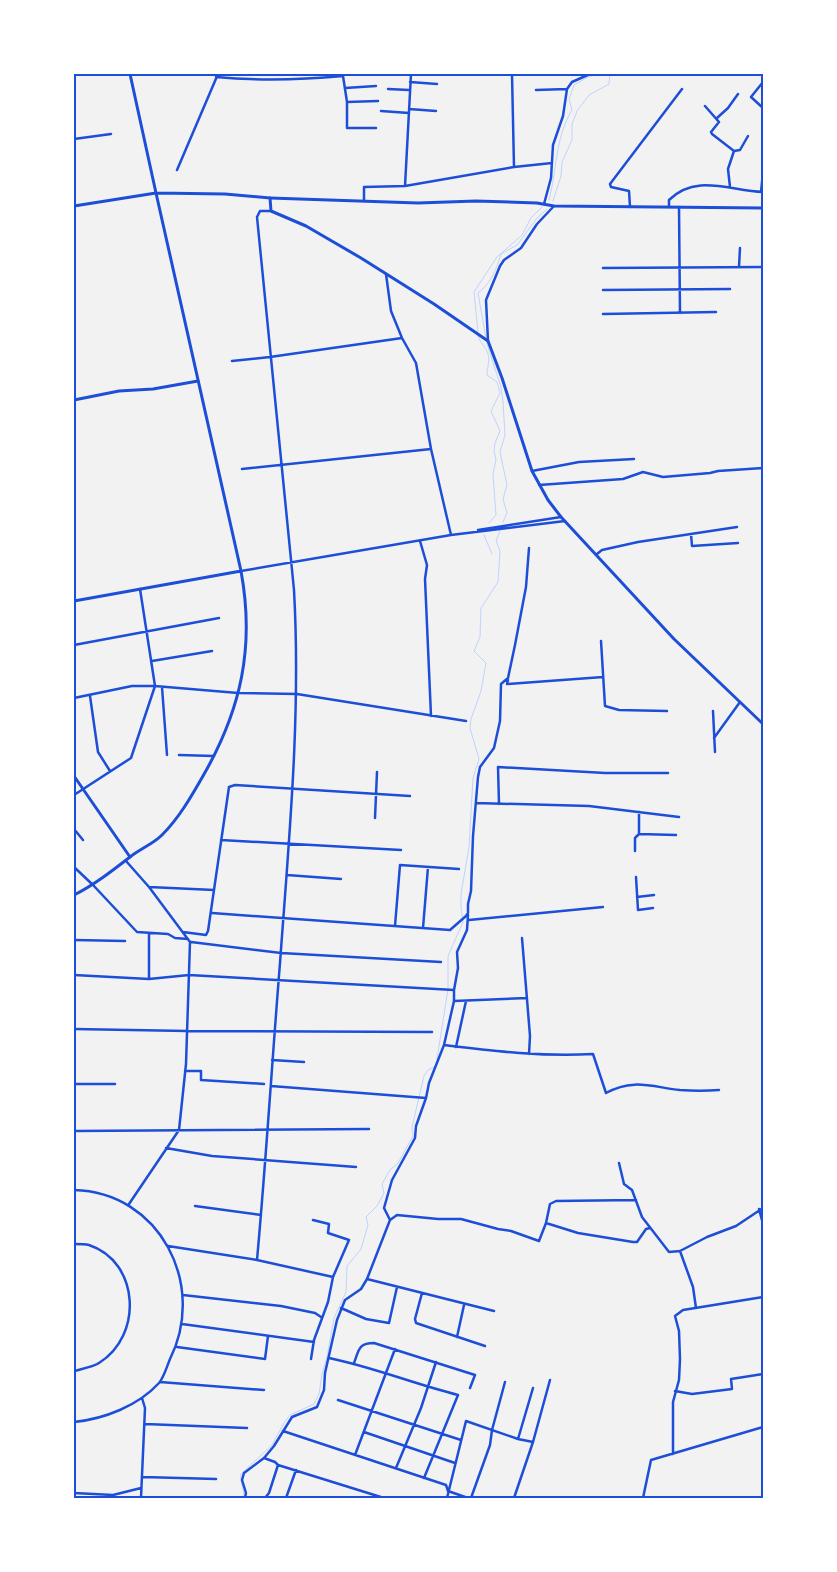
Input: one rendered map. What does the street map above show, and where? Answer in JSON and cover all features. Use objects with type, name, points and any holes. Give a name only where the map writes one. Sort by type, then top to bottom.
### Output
[{"type":"main road","points":[[74,895],[93,885],[161,836],[187,805],[225,735],[236,702],[244,663],[246,598],[241,571],[130,74]]},
{"type":"main road","points":[[74,206],[156,193],[225,194],[270,198],[418,203],[476,201],[554,206],[763,208]]},
{"type":"main road","points":[[270,198],[272,211],[306,226],[386,273],[488,340],[532,471],[548,500],[561,517],[674,639],[763,724]]},
{"type":"main road","points":[[74,400],[119,391],[153,389],[198,381]]},
{"type":"main road","points":[[74,601],[241,571]]},
{"type":"main road","points":[[74,776],[128,859]]},
{"type":"street","points":[[405,186],[411,74]]},
{"type":"street","points":[[512,74],[514,167]]},
{"type":"street","points":[[544,204],[551,178],[553,145],[564,116],[567,90],[572,82],[590,74]]},
{"type":"street","points":[[176,170],[217,75],[252,80],[339,75],[344,77],[347,128],[376,128]]},
{"type":"street","points":[[410,82],[437,84]]},
{"type":"street","points":[[763,82],[751,97],[763,108]]},
{"type":"street","points":[[345,88],[376,86]]},
{"type":"street","points":[[388,89],[410,90]]},
{"type":"street","points":[[630,207],[629,191],[611,188],[610,184],[682,89]]},
{"type":"street","points":[[536,90],[567,90]]},
{"type":"street","points":[[717,118],[728,108],[738,94]]},
{"type":"street","points":[[346,102],[378,101]]},
{"type":"street","points":[[705,106],[719,122],[711,133],[734,151],[739,151],[748,136]]},
{"type":"street","points":[[409,109],[436,111]]},
{"type":"street","points":[[381,111],[409,113]]},
{"type":"street","points":[[74,139],[111,134]]},
{"type":"street","points":[[730,187],[728,169],[734,151]]},
{"type":"street","points":[[364,201],[364,188],[405,186],[552,162]]},
{"type":"street","points":[[669,207],[669,200],[687,188],[700,185],[762,192],[763,172]]},
{"type":"street","points":[[488,340],[486,300],[500,266],[504,260],[520,248],[537,224],[554,206]]},
{"type":"street","points":[[679,207],[680,313]]},
{"type":"street","points":[[257,1260],[287,876],[297,694],[297,642],[292,562],[257,217],[260,211],[272,211]]},
{"type":"street","points":[[739,267],[740,248]]},
{"type":"street","points":[[603,268],[763,267]]},
{"type":"street","points":[[386,273],[391,311],[402,338],[416,363],[431,449],[451,535]]},
{"type":"street","points":[[603,290],[730,289]]},
{"type":"street","points":[[603,314],[716,312]]},
{"type":"street","points":[[232,362],[402,338]]},
{"type":"street","points":[[242,469],[431,449]]},
{"type":"street","points":[[532,471],[578,462],[634,459]]},
{"type":"street","points":[[539,485],[623,479],[643,472],[663,477],[763,468]]},
{"type":"street","points":[[241,571],[561,517]]},
{"type":"street","points":[[477,531],[566,521]]},
{"type":"street","points":[[597,554],[602,550],[638,542],[737,527]]},
{"type":"street","points":[[691,534],[692,546],[738,543]]},
{"type":"street","points":[[420,541],[427,565],[425,579],[431,716]]},
{"type":"street","points":[[529,548],[526,587],[507,684],[602,677]]},
{"type":"street","points":[[74,795],[131,758],[155,686],[140,589]]},
{"type":"street","points":[[74,645],[219,618]]},
{"type":"street","points":[[601,640],[605,706],[619,710],[667,711]]},
{"type":"street","points":[[152,661],[212,651]]},
{"type":"street","points":[[390,1220],[384,1208],[392,1180],[415,1138],[416,1126],[424,1098],[444,1046],[454,1001],[458,968],[457,952],[467,930],[469,920],[467,914],[471,891],[478,777],[480,767],[494,748],[500,721],[501,684],[508,678]]},
{"type":"street","points":[[74,698],[132,686],[155,686],[238,693],[297,694],[466,721]]},
{"type":"street","points":[[162,687],[167,756]]},
{"type":"street","points":[[90,696],[98,752],[110,771]]},
{"type":"street","points":[[714,738],[740,702]]},
{"type":"street","points":[[713,711],[715,752]]},
{"type":"street","points":[[178,755],[215,756]]},
{"type":"street","points":[[499,804],[498,767],[605,773],[668,773]]},
{"type":"street","points":[[375,818],[377,772]]},
{"type":"street","points":[[182,932],[206,935],[208,931],[229,787],[235,785],[410,796]]},
{"type":"street","points":[[476,803],[589,806],[679,817]]},
{"type":"street","points":[[635,851],[635,838],[639,834],[639,812]]},
{"type":"street","points":[[74,829],[83,840]]},
{"type":"street","points":[[639,834],[676,834]]},
{"type":"street","points":[[221,840],[401,850]]},
{"type":"street","points":[[128,859],[189,940],[185,1071],[179,1130],[129,1204]]},
{"type":"street","points":[[395,926],[400,866],[459,869]]},
{"type":"street","points":[[423,928],[428,867]]},
{"type":"street","points":[[74,868],[93,885],[134,930],[140,933],[168,934],[175,938],[280,953],[441,962]]},
{"type":"street","points":[[287,876],[341,879]]},
{"type":"street","points":[[636,876],[638,910],[653,908]]},
{"type":"street","points":[[150,887],[214,890]]},
{"type":"street","points":[[637,897],[654,895]]},
{"type":"street","points":[[469,920],[603,907]]},
{"type":"street","points":[[212,913],[450,930],[467,914]]},
{"type":"street","points":[[149,933],[149,978]]},
{"type":"street","points":[[522,938],[530,1036],[529,1054]]},
{"type":"street","points":[[74,940],[125,941]]},
{"type":"street","points":[[74,975],[149,978],[189,976],[454,990]]},
{"type":"street","points":[[454,1001],[527,998]]},
{"type":"street","points":[[456,1047],[466,1001]]},
{"type":"street","points":[[74,1029],[432,1032]]},
{"type":"street","points":[[444,1046],[562,1056],[593,1054],[606,1092],[624,1085],[634,1084],[650,1084],[693,1091],[719,1090]]},
{"type":"street","points":[[272,1060],[304,1062]]},
{"type":"street","points":[[185,1071],[201,1071],[201,1080],[264,1084]]},
{"type":"street","points":[[74,1084],[115,1084]]},
{"type":"street","points":[[270,1086],[424,1098]]},
{"type":"street","points":[[74,1131],[369,1129]]},
{"type":"street","points":[[166,1148],[212,1156],[356,1167]]},
{"type":"street","points":[[618,1163],[624,1184],[632,1190],[642,1217],[669,1252],[680,1251],[707,1236],[736,1226],[761,1209],[763,1224]]},
{"type":"street","points":[[74,1190],[87,1190],[110,1195],[129,1204],[157,1231],[168,1246],[174,1258],[183,1295],[182,1324],[177,1347],[160,1382],[142,1398],[102,1417],[74,1422]]},
{"type":"street","points":[[245,1498],[246,1493],[242,1480],[244,1473],[264,1458],[292,1417],[317,1407],[324,1390],[325,1373],[341,1308],[345,1300],[361,1289],[367,1279],[390,1220],[397,1215],[461,1219],[511,1231],[539,1241],[546,1223],[550,1204],[556,1201],[636,1200]]},
{"type":"street","points":[[195,1206],[261,1215]]},
{"type":"street","points":[[311,1359],[321,1317],[328,1302],[333,1277],[349,1240],[328,1233],[329,1224],[313,1220]]},
{"type":"street","points":[[546,1223],[578,1233],[633,1242],[637,1242],[646,1230],[650,1228]]},
{"type":"street","points":[[74,1244],[89,1245],[109,1256],[127,1280],[130,1305],[127,1330],[115,1348],[99,1363],[74,1371]]},
{"type":"street","points":[[168,1246],[257,1260],[333,1277]]},
{"type":"street","points":[[680,1251],[692,1287],[696,1308]]},
{"type":"street","points":[[367,1279],[494,1311]]},
{"type":"street","points":[[341,1308],[366,1319],[389,1324],[397,1287]]},
{"type":"street","points":[[422,1293],[415,1318],[416,1323],[485,1346]]},
{"type":"street","points":[[183,1295],[281,1306],[315,1312],[321,1317]]},
{"type":"street","points":[[673,1454],[673,1402],[679,1380],[680,1343],[675,1316],[683,1310],[763,1297]]},
{"type":"street","points":[[457,1337],[464,1304]]},
{"type":"street","points":[[182,1324],[314,1342]]},
{"type":"street","points":[[177,1347],[265,1359],[268,1336]]},
{"type":"street","points":[[354,1363],[361,1346],[365,1343],[374,1343],[475,1376],[470,1388]]},
{"type":"street","points":[[355,1455],[388,1373],[395,1349]]},
{"type":"street","points":[[329,1358],[354,1363],[428,1388],[458,1395],[424,1478]]},
{"type":"street","points":[[396,1468],[428,1388],[436,1362]]},
{"type":"street","points":[[676,1391],[692,1394],[732,1389],[731,1379],[763,1374]]},
{"type":"street","points":[[514,1498],[533,1442],[550,1380]]},
{"type":"street","points":[[160,1382],[264,1390]]},
{"type":"street","points":[[448,1491],[470,1498],[490,1446],[492,1430],[505,1382]]},
{"type":"street","points":[[518,1439],[533,1388]]},
{"type":"street","points":[[141,1498],[145,1424],[145,1408],[142,1398]]},
{"type":"street","points":[[338,1400],[461,1440]]},
{"type":"street","points":[[446,1498],[466,1421],[518,1439],[533,1442]]},
{"type":"street","points":[[145,1424],[247,1428]]},
{"type":"street","points":[[643,1498],[651,1460],[763,1427]]},
{"type":"street","points":[[283,1431],[446,1485],[448,1491]]},
{"type":"street","points":[[364,1432],[455,1462]]},
{"type":"street","points":[[264,1458],[278,1465],[384,1498]]},
{"type":"street","points":[[265,1498],[269,1492],[278,1465]]},
{"type":"street","points":[[286,1498],[296,1470]]},
{"type":"street","points":[[142,1477],[216,1478]]},
{"type":"street","points":[[74,1493],[113,1497],[141,1488]]},
{"type":"waterway","points":[[549,200],[559,143],[566,121],[572,110],[569,99],[574,85],[588,77],[599,74]]},
{"type":"waterway","points":[[553,201],[561,176],[562,162],[572,140],[572,124],[577,111],[589,95],[609,84],[610,74]]},
{"type":"waterway","points":[[478,332],[474,292],[497,257],[522,235],[531,218],[542,207]]},
{"type":"waterway","points":[[503,522],[507,513],[503,499],[507,485],[500,452],[505,435],[503,402],[501,387],[487,344],[478,293],[487,285],[493,275],[501,254],[517,245],[537,218],[547,209]]},
{"type":"waterway","points":[[478,336],[488,354],[487,375],[497,382],[500,393],[491,411],[500,431],[494,451],[496,459],[493,474],[496,515],[489,523]]},
{"type":"waterway","points":[[437,1059],[448,989],[448,956],[463,922],[461,894],[469,847],[473,778],[479,759],[470,728],[471,719],[481,691],[486,663],[474,651],[480,637],[481,608],[498,582],[500,551],[496,541],[500,531]]},
{"type":"waterway","points":[[484,535],[492,554]]},
{"type":"waterway","points":[[242,1498],[244,1497],[241,1474],[272,1445],[290,1415],[314,1404],[319,1394],[334,1318],[346,1292],[347,1266],[361,1249],[368,1225],[366,1217],[377,1206],[384,1193],[382,1184],[390,1170],[398,1163],[413,1136],[412,1127],[424,1076],[428,1070],[434,1067]]}]
